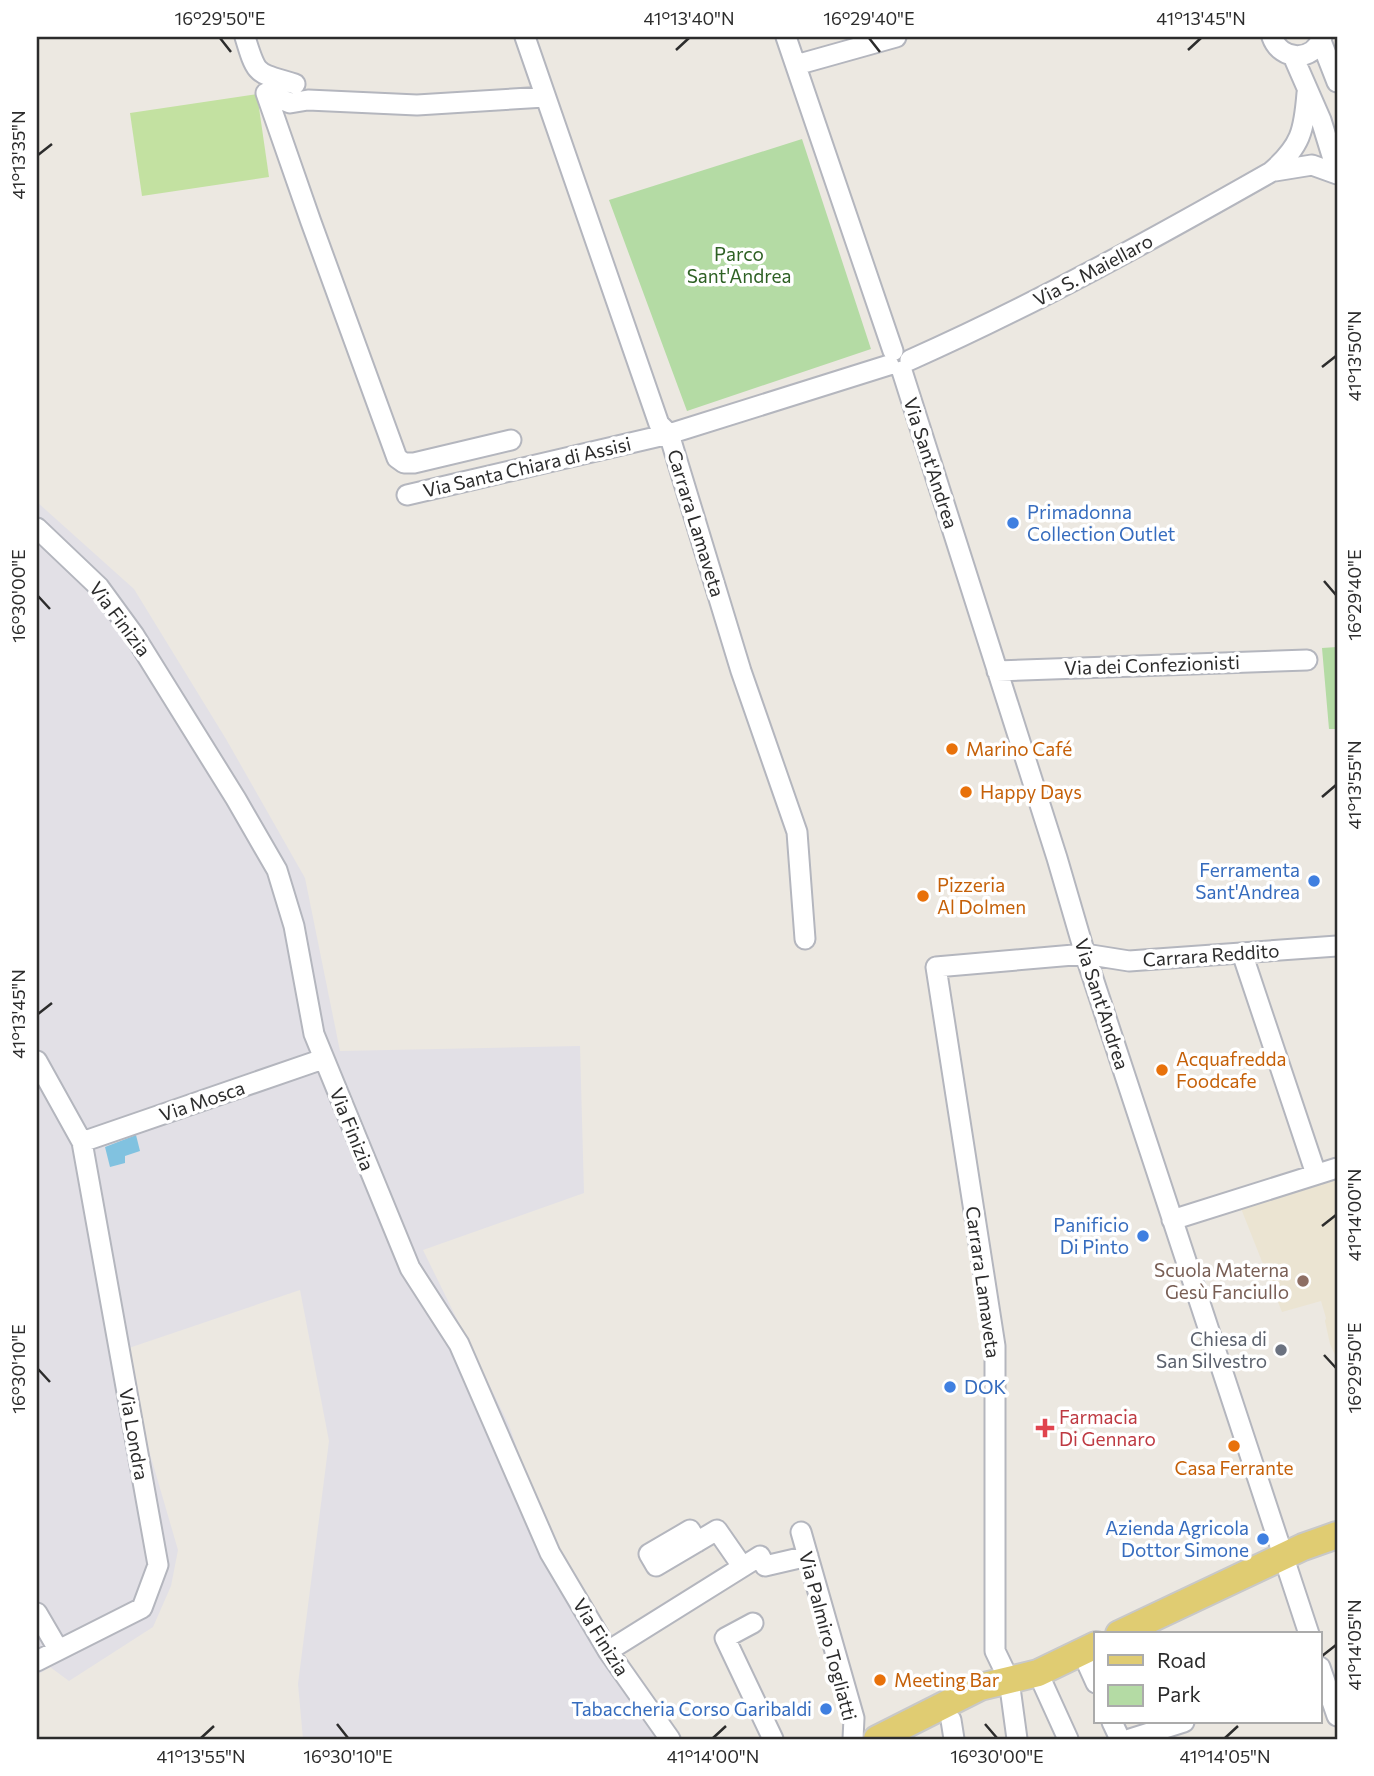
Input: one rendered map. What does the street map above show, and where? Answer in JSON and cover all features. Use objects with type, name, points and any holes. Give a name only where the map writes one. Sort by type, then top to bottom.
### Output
[{"type":"main road","points":[[1123,1632],[1283,1556],[1337,1535]]},
{"type":"main road","points":[[877,1739],[980,1687],[1038,1673],[1089,1649]]},
{"type":"main road","points":[[908,1739],[953,1730],[1009,1681]]},
{"type":"street","points":[[245,37],[256,69],[264,75],[295,84]]},
{"type":"street","name":"Carrara Lamaveta","points":[[525,37],[659,424],[669,434],[741,671],[797,832],[805,939]]},
{"type":"street","name":"Via Sant'Andrea","points":[[786,37],[898,362],[1085,954],[1308,1632]]},
{"type":"street","points":[[796,65],[896,37]]},
{"type":"street","points":[[1272,37],[1279,49],[1293,56],[1310,53],[1322,39]]},
{"type":"street","points":[[1322,39],[1337,82]]},
{"type":"street","points":[[1293,56],[1321,120],[1337,173]]},
{"type":"street","points":[[511,440],[414,463],[404,463],[397,458],[310,222],[266,93],[290,103],[308,100],[416,105],[545,97]]},
{"type":"street","name":"Via S. Maiellaro","points":[[898,362],[969,334],[1131,252],[1271,172],[1290,156],[1298,140],[1305,122],[1307,93]]},
{"type":"street","name":"Via S. Maiellaro","points":[[1271,172],[1312,165],[1337,173]]},
{"type":"street","name":"Via Santa Chiara di Assisi","points":[[407,495],[669,434],[898,362]]},
{"type":"street","name":"Via Finizia","points":[[37,528],[99,587],[134,635],[277,870],[294,926],[314,1034],[410,1268],[459,1344],[550,1553],[608,1651],[670,1739]]},
{"type":"street","name":"Via dei Confezionisti","points":[[997,671],[1307,660]]},
{"type":"street","name":"Carrara Reddito","points":[[936,967],[1085,954],[1129,961],[1337,946]]},
{"type":"street","points":[[1242,953],[1316,1174]]},
{"type":"street","name":"Carrara Lamaveta","points":[[936,967],[995,1346],[995,1651],[1009,1681],[1017,1739]]},
{"type":"street","name":"Via Mosca","points":[[82,1142],[323,1059]]},
{"type":"street","name":"Via Londra","points":[[37,1061],[82,1142],[158,1565],[142,1608],[37,1661]]},
{"type":"street","points":[[1172,1220],[1337,1168]]},
{"type":"street","points":[[697,1542],[717,1530],[742,1566]]},
{"type":"street","name":"Via Palmiro Togliatti","points":[[801,1532],[854,1718],[853,1739]]},
{"type":"street","points":[[608,1651],[760,1556],[765,1566],[808,1556]]},
{"type":"street","points":[[37,1613],[58,1649]]},
{"type":"street","points":[[753,1623],[725,1638],[773,1739]]},
{"type":"street","points":[[1089,1649],[1094,1673]]},
{"type":"street","points":[[1038,1673],[1068,1739]]},
{"type":"street","points":[[1322,1673],[1337,1716]]},
{"type":"street","points":[[1129,1739],[1178,1724]]},
{"type":"shaded area","points":[[37,502],[134,589],[226,739],[305,878],[340,1051],[580,1046],[584,1193],[423,1250],[509,1425],[550,1545],[581,1600],[682,1739],[303,1739],[298,1684],[329,1441],[300,1290],[120,1351],[178,1550],[171,1586],[153,1627],[69,1681],[50,1667],[37,1675]]},
{"type":"shaded area","name":"Scuola Materna Gesù Fanciullo","points":[[1337,1174],[1336,1357],[1330,1344],[1321,1301],[1282,1312],[1240,1206]]},
{"type":"green space","points":[[257,94],[269,177],[142,196],[130,113]]},
{"type":"green space","name":"Parco Sant'Andrea","points":[[802,139],[871,349],[687,411],[609,200]]},
{"type":"green space","points":[[1337,647],[1337,729],[1329,729],[1322,648]]},
{"type":"water","points":[[136,1135],[140,1151],[125,1156],[125,1163],[110,1167],[105,1147]]},
{"type":"place","name":"Primadonna Collection Outlet","points":[[1013,523]]},
{"type":"place","name":"Marino Café","points":[[952,749]]},
{"type":"place","name":"Happy Days","points":[[966,792]]},
{"type":"place","name":"Ferramenta Sant'Andrea","points":[[1314,881]]},
{"type":"place","name":"Pizzeria Al Dolmen","points":[[923,896]]},
{"type":"place","name":"Acquafredda Foodcafe","points":[[1162,1070]]},
{"type":"place","name":"Panificio Di Pinto","points":[[1143,1236]]},
{"type":"place","name":"Scuola Materna Gesù Fanciullo","points":[[1303,1281]]},
{"type":"place","name":"Chiesa di San Silvestro","points":[[1281,1350]]},
{"type":"place","name":"DOK","points":[[950,1387]]},
{"type":"place","name":"Farmacia Di Gennaro","points":[[1045,1428]]},
{"type":"place","name":"Casa Ferrante","points":[[1234,1446]]},
{"type":"place","name":"Azienda Agricola Dottor Simone","points":[[1263,1539]]},
{"type":"place","name":"Meeting Bar","points":[[880,1680]]},
{"type":"place","name":"Tabaccheria Corso Garibaldi","points":[[826,1709]]}]
